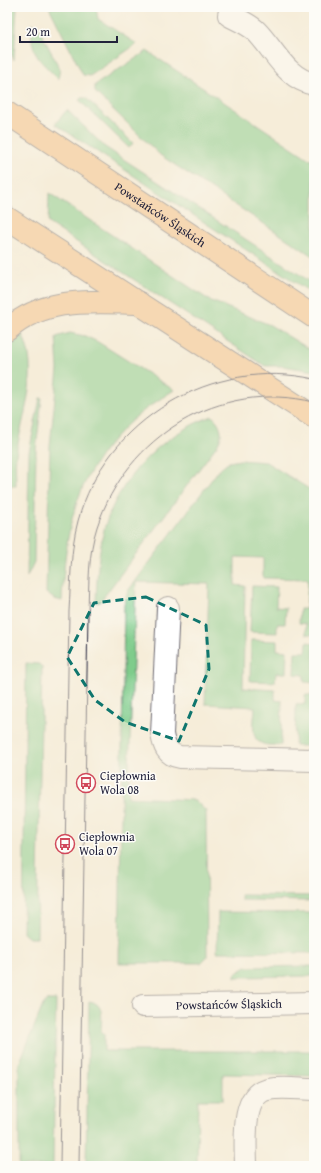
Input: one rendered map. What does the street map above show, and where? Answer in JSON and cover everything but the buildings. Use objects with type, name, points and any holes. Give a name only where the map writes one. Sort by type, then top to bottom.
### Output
[{"type":"main road","name":"Powstańców Śląskich","points":[[7,113],[314,317]]},
{"type":"main road","points":[[7,218],[314,417]]},
{"type":"main road","points":[[7,330],[16,322],[52,305],[77,302],[139,303]]},
{"type":"street","points":[[229,15],[255,30],[287,69],[298,78],[314,84]]},
{"type":"street","points":[[168,608],[162,734],[167,751],[174,756],[203,758],[314,760]]},
{"type":"street","name":"Powstańców Śląskich","points":[[143,1006],[314,1003]]},
{"type":"street","points":[[246,1166],[246,1116],[253,1097],[267,1089],[314,1089]]},
{"type":"highlighted area","points":[[146,597],[206,625],[209,669],[179,741],[125,722],[95,700],[67,657],[94,603]]},
{"type":"green space","points":[[7,7],[17,7],[14,60],[7,46]]},
{"type":"green space","points":[[49,7],[96,7],[98,19],[137,44],[90,76],[83,75]]},
{"type":"green space","points":[[31,24],[37,25],[60,69],[58,79],[40,60],[34,50]]},
{"type":"green space","points":[[147,51],[314,162],[314,257],[160,155],[95,92],[95,85]]},
{"type":"green space","points":[[81,98],[86,98],[133,143],[129,148],[79,100]]},
{"type":"green space","points":[[67,110],[105,147],[314,284],[314,292],[307,290],[55,124]]},
{"type":"green space","points":[[49,193],[209,300],[270,325],[314,352],[314,371],[283,366],[265,366],[48,223]]},
{"type":"green space","points":[[70,333],[85,336],[98,342],[174,390],[131,421],[108,445],[94,465],[76,506],[70,528],[63,575],[62,601],[54,599],[46,593],[50,445],[58,369],[56,337]]},
{"type":"green space","points":[[22,334],[30,363],[30,378],[26,409],[16,455],[16,486],[7,486],[7,351]]},
{"type":"green space","points":[[40,398],[42,398],[36,450],[34,562],[27,577],[29,452]]},
{"type":"green space","points":[[212,416],[218,422],[221,429],[221,436],[218,444],[100,602],[96,602],[98,564],[105,526],[112,507],[122,490],[133,473],[161,445],[194,424]]},
{"type":"green space","points":[[240,460],[266,462],[314,492],[314,635],[306,634],[306,624],[299,623],[300,609],[306,609],[308,579],[263,578],[263,558],[235,557],[235,585],[245,586],[243,688],[275,690],[275,700],[282,701],[281,745],[263,744],[255,737],[255,707],[205,704],[209,584],[136,582],[128,797],[195,800],[206,811],[207,957],[201,963],[119,963],[124,604],[128,591],[218,471],[229,462]]},
{"type":"green space","points":[[252,586],[277,587],[276,607],[286,608],[285,624],[277,624],[277,633],[250,632]]},
{"type":"green space","points":[[251,640],[277,641],[277,650],[287,651],[286,673],[276,673],[275,682],[250,681]]},
{"type":"green space","points":[[307,642],[314,643],[314,683],[304,682],[304,675],[294,674],[295,652],[306,652]]},
{"type":"green space","points":[[26,663],[39,664],[42,667],[37,938],[29,938],[23,933]]},
{"type":"green space","points":[[305,695],[314,695],[314,746],[295,746],[296,704],[305,704]]},
{"type":"green space","points":[[241,895],[314,896],[314,901],[241,900]]},
{"type":"green space","points":[[218,912],[314,913],[314,953],[217,952]]},
{"type":"green space","points":[[314,966],[314,976],[235,977],[235,974],[246,967]]},
{"type":"green space","points":[[47,1000],[56,1000],[53,1166],[19,1166],[19,1064],[43,1005]]},
{"type":"green space","points":[[89,1001],[98,1005],[100,1009],[102,1018],[101,1033],[104,1034],[104,1051],[314,1051],[314,1076],[223,1074],[223,1100],[198,1100],[197,1166],[86,1166]]},
{"type":"tram line","points":[[60,1166],[69,611],[72,554],[78,521],[92,485],[112,453],[138,426],[168,404],[202,387],[238,377],[276,374],[314,379]]},
{"type":"tram line","points":[[79,1166],[89,591],[90,558],[97,527],[111,495],[130,466],[154,441],[181,422],[212,407],[244,399],[279,397],[314,402]]},
{"type":"place","name":"Ciepłownia Wola 08","points":[[86,783]]},
{"type":"place","name":"Ciepłownia Wola 07","points":[[65,844]]}]
